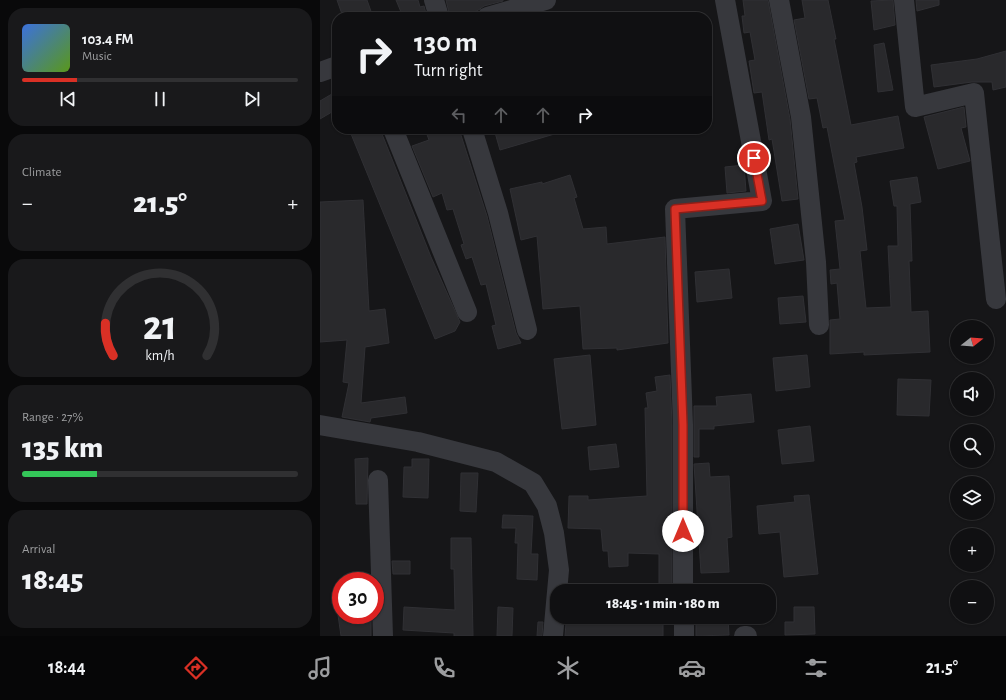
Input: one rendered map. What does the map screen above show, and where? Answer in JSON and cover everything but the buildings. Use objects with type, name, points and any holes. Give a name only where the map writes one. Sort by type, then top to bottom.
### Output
[{"type":"street","points":[[434,0],[438,12]]},
{"type":"street","points":[[504,12],[546,0]]},
{"type":"street","points":[[684,584],[683,425],[675,209],[762,201],[725,0]]},
{"type":"street","points":[[779,0],[801,117],[816,262],[819,325]]},
{"type":"street","points":[[904,0],[915,107],[974,93],[996,299]]},
{"type":"street","points":[[320,72],[332,68]]},
{"type":"street","points":[[395,134],[467,312]]},
{"type":"street","points":[[474,134],[498,213],[527,330]]},
{"type":"street","points":[[320,425],[418,442],[496,462],[533,483],[547,506],[554,534],[559,570],[553,636]]},
{"type":"street","points":[[378,480],[383,636]]},
{"type":"street","points":[[684,624],[684,636]]},
{"type":"route","points":[[683,531],[683,425],[675,209],[762,201],[754,158]]}]
